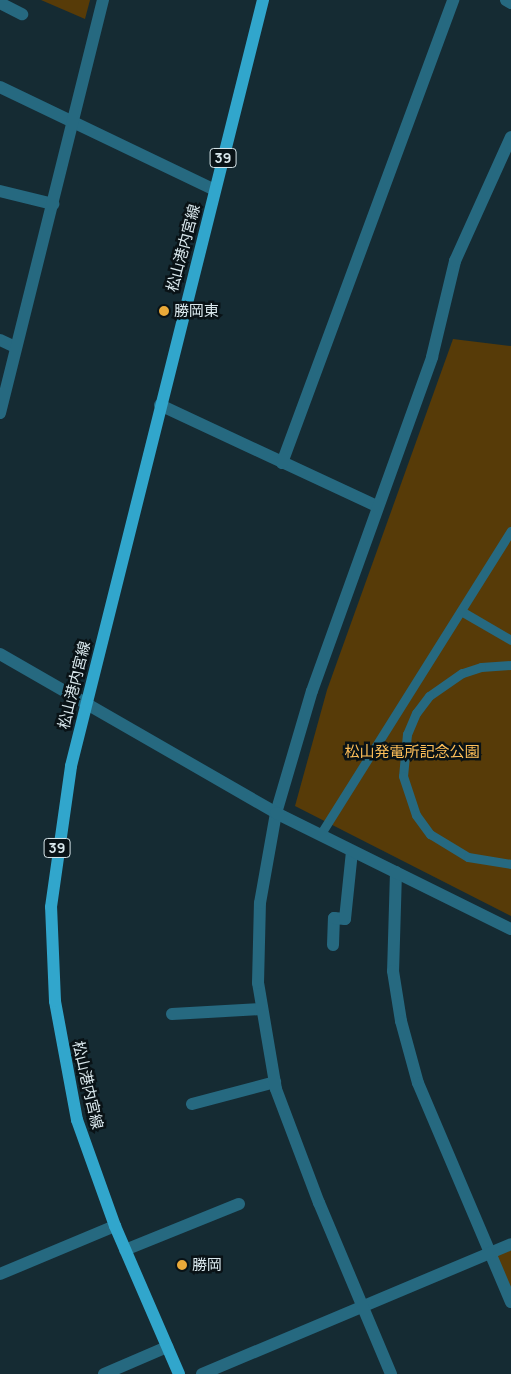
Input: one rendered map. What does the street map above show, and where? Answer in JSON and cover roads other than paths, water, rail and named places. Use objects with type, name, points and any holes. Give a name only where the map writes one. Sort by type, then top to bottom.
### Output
[{"type":"main road","name":"松山港内宮線","points":[[179,1374],[115,1226],[77,1120],[55,1001],[51,907],[57,851],[71,766],[263,0]]},
{"type":"street","points":[[0,413],[103,0]]},
{"type":"street","points":[[282,463],[453,0]]},
{"type":"street","points":[[506,0],[511,3]]},
{"type":"street","points":[[0,4],[22,14]]},
{"type":"street","points":[[0,86],[215,190]]},
{"type":"street","points":[[391,1374],[319,1203],[275,1082],[258,983],[260,903],[276,813],[312,690],[432,357],[455,261],[511,137]]},
{"type":"street","points":[[0,191],[53,204]]},
{"type":"street","points":[[0,340],[15,347]]},
{"type":"street","points":[[160,405],[377,506]]},
{"type":"street","points":[[0,654],[276,813],[511,929]]},
{"type":"street","points":[[333,945],[334,918],[345,919],[352,850]]},
{"type":"street","points":[[396,872],[393,971],[401,1021],[418,1083],[511,1302]]},
{"type":"street","points":[[172,1014],[262,1009]]},
{"type":"street","points":[[192,1104],[275,1082]]},
{"type":"street","points":[[125,1250],[239,1204]]},
{"type":"street","points":[[0,1274],[115,1226]]},
{"type":"street","points":[[202,1374],[511,1244]]},
{"type":"street","points":[[104,1374],[167,1347]]},
{"type":"lane","points":[[320,835],[400,704],[511,531]]},
{"type":"lane","points":[[461,610],[511,640]]},
{"type":"lane","points":[[511,666],[481,667],[462,673],[429,696],[416,713],[408,734],[403,776],[416,815],[430,834],[448,847],[490,863],[511,864]]},
{"type":"lane","points":[[400,704],[416,713]]},
{"type":"place","name":"勝岡東","points":[[164,311]]},
{"type":"place","name":"勝岡","points":[[182,1265]]},
{"type":"park label","name":"松山発電所記念公園","points":[[412,752]]}]
